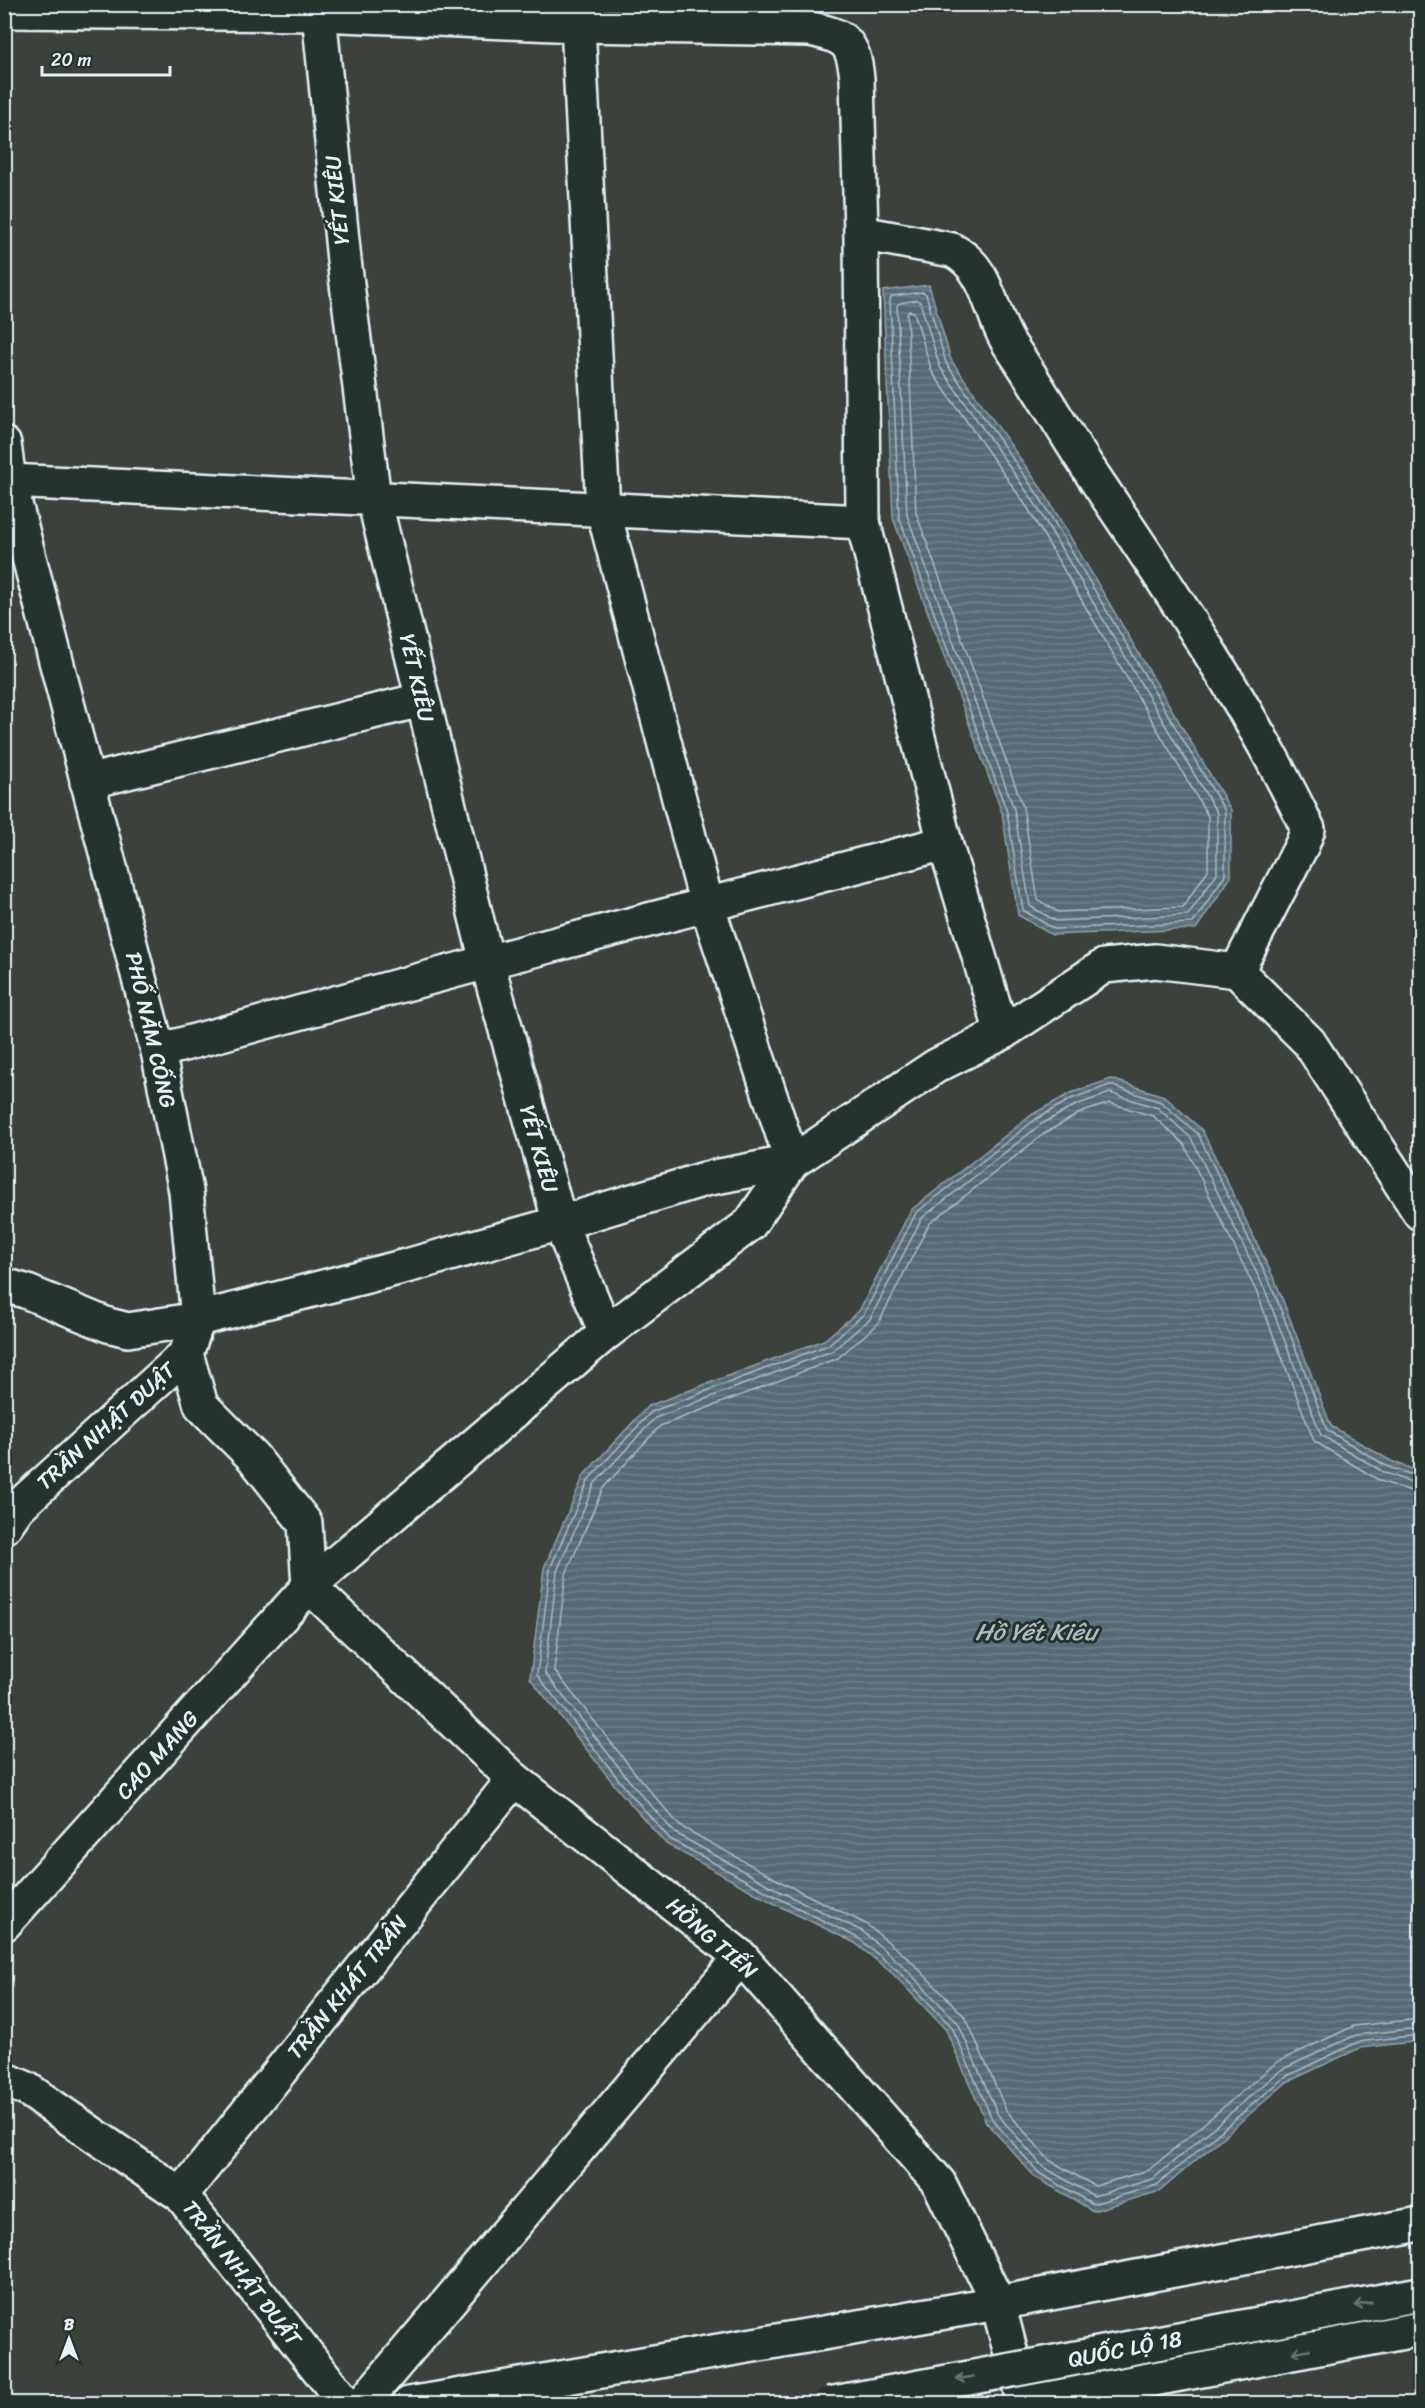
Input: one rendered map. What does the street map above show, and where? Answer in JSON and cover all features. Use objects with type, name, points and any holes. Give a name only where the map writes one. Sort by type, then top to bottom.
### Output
[{"type":"street","points":[[4,11],[318,9],[578,25],[810,29],[834,34],[848,42],[855,58],[857,78],[861,233],[863,522],[945,843],[1002,1033]]},
{"type":"street","name":"YẾT KIÊU","points":[[318,9],[344,260],[374,499],[487,962],[560,1223],[606,1333]]},
{"type":"street","points":[[578,25],[603,509],[706,905],[792,1162]]},
{"type":"street","points":[[861,233],[952,250],[965,257],[976,267],[1010,345],[1246,713],[1289,790],[1308,829],[1238,971]]},
{"type":"street","name":"PHỐ NĂM CỐNG","points":[[4,444],[9,481],[158,1051],[186,1191],[198,1319],[186,1354]]},
{"type":"street","points":[[9,481],[863,522]]},
{"type":"street","points":[[87,782],[422,700]]},
{"type":"street","points":[[158,1051],[487,962],[945,843]]},
{"type":"street","points":[[4,1285],[25,1291],[108,1325],[128,1330],[198,1319],[410,1265],[705,1179],[792,1162],[936,1066],[1002,1033],[1104,966],[1155,961],[1238,971],[1309,1042],[1420,1214]]},
{"type":"street","name":"CAO MANG","points":[[4,1924],[309,1586],[606,1333],[750,1224],[792,1162]]},
{"type":"street","points":[[186,1354],[201,1405],[253,1456],[305,1523],[309,1586]]},
{"type":"street","name":"TRẦN NHẬT DUẬT","points":[[4,1527],[18,1507],[186,1354]]},
{"type":"street","name":"HỒNG TIẾN","points":[[309,1586],[514,1779],[741,1957],[939,2183],[998,2303],[1022,2403]]},
{"type":"street","name":"TRẦN KHÁT TRÂN","points":[[181,2195],[514,1779]]},
{"type":"street","points":[[362,2403],[741,1957]]},
{"type":"street","name":"TRẦN NHẬT DUẬT","points":[[4,2079],[27,2089],[181,2195],[346,2403]]},
{"type":"street","points":[[409,2403],[998,2303],[1420,2224]]},
{"type":"street","name":"QUỐC LỘ 18","points":[[829,2403],[1420,2294]]},
{"type":"street","name":"QUỐC LỘ 18","points":[[1022,2403],[1420,2329]]},
{"type":"water","points":[[929,285],[951,360],[1045,494],[1231,810],[1231,877],[1196,929],[1052,935],[1018,915],[1002,813],[893,518],[883,291]]},
{"type":"water","name":"Hồ Yết Kiêu","points":[[1111,1079],[1164,1096],[1202,1130],[1277,1285],[1331,1426],[1391,1461],[1420,1472],[1420,2041],[1360,2048],[1287,2082],[1160,2191],[1093,2211],[1035,2177],[986,2122],[946,2030],[893,1974],[855,1943],[775,1904],[666,1844],[621,1793],[530,1678],[544,1568],[584,1475],[648,1406],[824,1340],[859,1311],[911,1210],[1033,1114],[1071,1093]]}]
